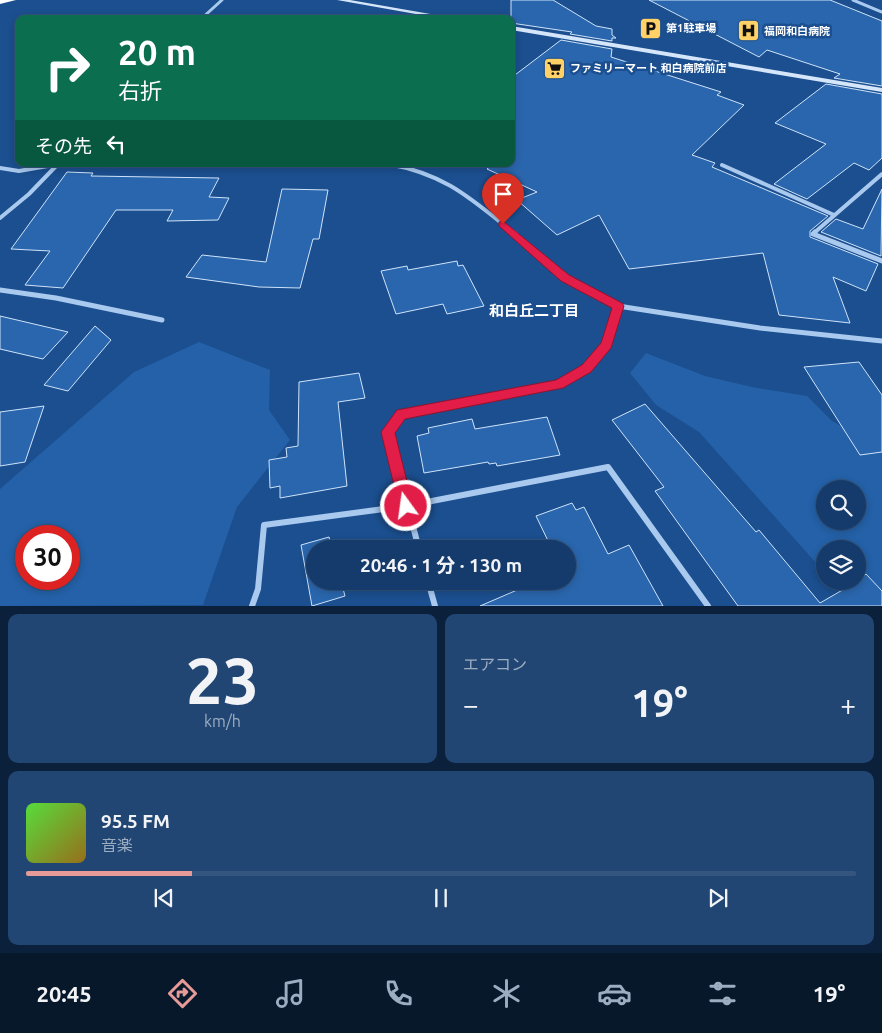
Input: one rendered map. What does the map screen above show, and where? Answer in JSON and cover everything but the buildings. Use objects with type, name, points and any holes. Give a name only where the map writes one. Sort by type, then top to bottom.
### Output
[{"type":"highway","points":[[0,1],[12,0]]},
{"type":"street","points":[[205,15],[222,0]]},
{"type":"street","points":[[340,0],[432,15]]},
{"type":"street","points":[[853,0],[882,12]]},
{"type":"street","points":[[515,29],[882,90]]},
{"type":"street","points":[[722,165],[834,216]]},
{"type":"street","points":[[0,168],[19,171],[42,167]]},
{"type":"street","points":[[0,218],[56,167]]},
{"type":"street","points":[[405,167],[416,169],[459,189],[565,278],[618,306],[760,328],[882,341]]},
{"type":"street","points":[[882,174],[813,234],[882,261]]},
{"type":"street","points":[[0,290],[56,298],[162,320]]},
{"type":"street","points":[[416,540],[388,432],[401,414],[559,384],[587,368],[607,344],[618,306]]},
{"type":"street","points":[[252,606],[258,589],[264,525],[406,506],[608,467],[708,606]]},
{"type":"street","points":[[431,590],[435,606]]},
{"type":"shaded area","points":[[199,342],[270,370],[269,410],[290,440],[237,507],[203,605],[0,606],[0,489],[134,372]]},
{"type":"shaded area","points":[[646,353],[705,376],[752,387],[807,396],[832,421],[882,449],[882,605],[853,605],[840,590],[866,590],[866,540],[816,540],[816,563],[699,432],[656,405],[630,373]]},
{"type":"place","name":"第1駐車場","points":[[650,28]]},
{"type":"place","name":"福岡和白病院","points":[[748,31]]},
{"type":"place","name":"ファミリーマート 和白病院前店","points":[[554,68]]},
{"type":"district","name":"和白丘二丁目","points":[[534,310]]},
{"type":"route","points":[[406,506],[388,432],[401,414],[559,384],[587,368],[607,344],[618,306],[565,278],[503,224]]}]
